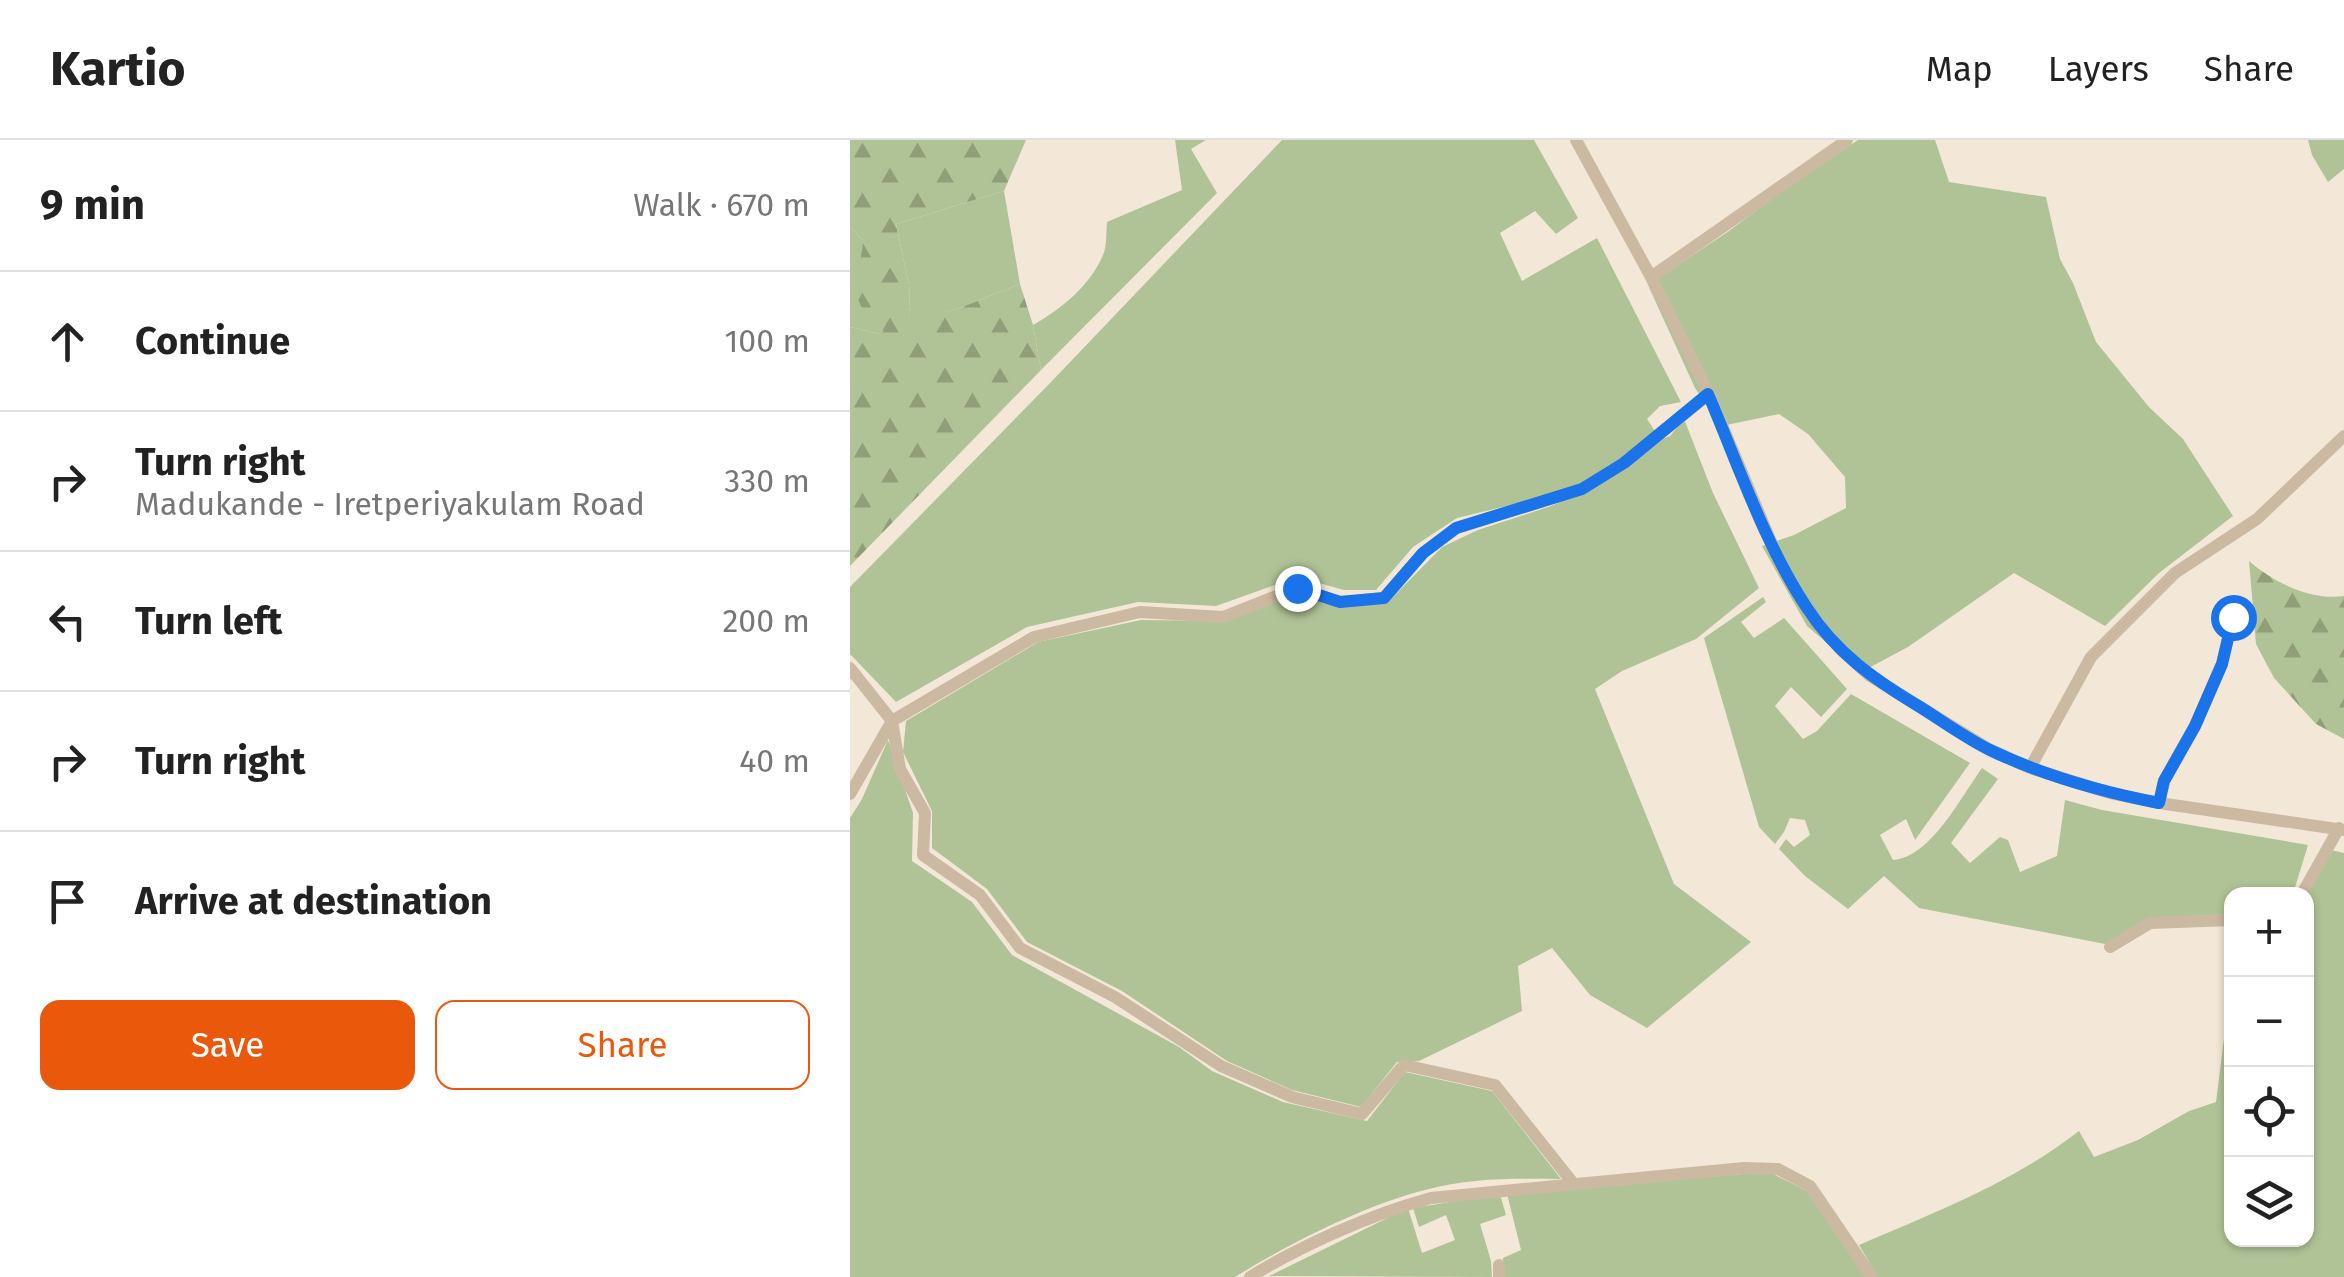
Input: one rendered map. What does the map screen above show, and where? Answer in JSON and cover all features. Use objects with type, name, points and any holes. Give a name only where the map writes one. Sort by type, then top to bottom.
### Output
[{"type":"street","points":[[1576,140],[1651,277],[1708,394],[1782,568],[1809,612],[1839,648],[1870,676],[1989,749],[2030,768],[2110,793],[2159,803],[2342,829],[2306,887]]},
{"type":"street","points":[[1651,277],[1847,140]]},
{"type":"street","points":[[850,794],[892,720],[1034,637],[1140,612],[1222,617],[1297,588],[1340,602],[1384,598],[1423,553],[1456,528],[1582,489],[1624,463],[1708,394]]},
{"type":"street","points":[[2030,768],[2091,657],[2175,574],[2256,519],[2344,436]]},
{"type":"street","points":[[2159,803],[2164,781],[2195,726],[2222,664],[2233,617]]},
{"type":"street","points":[[850,668],[892,720],[900,770],[926,813],[924,855],[980,894],[1020,948],[1115,997],[1220,1066],[1292,1097],[1362,1114],[1404,1066],[1496,1084],[1573,1183]]},
{"type":"street","points":[[2110,947],[2150,924],[2224,920]]},
{"type":"street","points":[[1250,1277],[1391,1208],[1430,1198],[1744,1168],[1778,1169],[1810,1186],[1872,1277]]},
{"type":"green space","points":[[850,140],[1026,140],[1004,191],[896,224],[909,285],[910,318],[957,309],[1020,284],[1041,370],[850,566],[850,327],[879,334],[884,331],[858,299],[863,240],[850,227]]},
{"type":"green space","points":[[1175,140],[1206,140],[1191,149],[1217,193],[1041,370],[1033,325],[1064,304],[1091,277],[1104,251],[1107,222],[1182,190]]},
{"type":"green space","points":[[1282,140],[1534,140],[1578,218],[1556,234],[1535,211],[1500,233],[1522,281],[1597,238],[1681,402],[1660,406],[1647,419],[1655,431],[1624,461],[1581,488],[1457,518],[1413,547],[1376,590],[1344,590],[1297,577],[1216,606],[1138,602],[1027,627],[896,702],[850,654],[850,587]]},
{"type":"green space","points":[[1858,140],[1935,140],[1949,182],[2046,197],[2060,259],[2096,342],[2149,407],[2183,439],[2233,516],[2159,573],[2105,626],[2014,573],[1908,647],[1861,672],[1807,626],[1762,546],[1794,535],[1846,508],[1845,477],[1808,434],[1779,414],[1722,426],[1695,388],[1648,285]]},
{"type":"green space","points":[[2308,140],[2344,140],[2344,169],[2328,182],[2312,155]]},
{"type":"green space","points":[[1004,191],[1020,284],[957,309],[910,319],[909,285],[896,224]]},
{"type":"green space","points":[[850,227],[863,240],[860,289],[867,307],[885,331],[879,334],[850,327]]},
{"type":"green space","points":[[1684,419],[1713,493],[1759,588],[1696,639],[1622,671],[1595,689],[1674,884],[1751,942],[1647,1028],[1590,995],[1552,948],[1518,966],[1522,1011],[1419,1061],[1397,1062],[1361,1107],[1292,1090],[1227,1061],[1122,991],[1027,942],[987,889],[932,848],[932,811],[903,752],[906,721],[1038,642],[1141,620],[1226,621],[1298,594],[1388,602],[1442,547],[1584,492],[1650,444],[1670,436]]},
{"type":"green space","points":[[2249,561],[2293,588],[2319,596],[2344,596],[2344,739],[2316,724],[2274,678],[2256,644]]},
{"type":"green space","points":[[1763,597],[1766,602],[1741,622],[1754,638],[1784,618],[1847,689],[1821,717],[1791,687],[1775,706],[1803,739],[1817,731],[1851,694],[1970,763],[1915,840],[1906,819],[1880,835],[1893,860],[1907,856],[1932,837],[1982,768],[1998,779],[1951,843],[1970,863],[2000,837],[2008,840],[2020,872],[2057,856],[2065,800],[2102,810],[2308,845],[2295,887],[2224,887],[2224,914],[2150,919],[2105,944],[1919,908],[1884,876],[1848,909],[1805,876],[1779,849],[1786,839],[1794,847],[1810,835],[1805,820],[1790,818],[1775,844],[1759,827],[1704,638]]},
{"type":"green space","points":[[888,740],[913,813],[912,861],[972,902],[1012,955],[1179,1047],[1212,1071],[1283,1102],[1367,1121],[1405,1072],[1492,1091],[1561,1179],[1476,1181],[1415,1193],[1320,1230],[1235,1277],[850,1277],[850,818]]},
{"type":"green space","points":[[2322,848],[2344,853],[2344,1277],[1878,1277],[1859,1245],[2001,1181],[2079,1131],[2094,1157],[2216,1102],[2224,1039],[2224,1247],[2314,1247],[2314,887],[2308,887]]},
{"type":"green space","points":[[1773,1174],[1807,1191],[1867,1277],[1504,1277],[1503,1258],[1521,1250],[1507,1194]]},
{"type":"green space","points":[[1500,1194],[1506,1215],[1480,1224],[1492,1277],[1269,1276],[1408,1208],[1422,1253],[1455,1240],[1446,1215],[1419,1227],[1413,1208]]},
{"type":"route","points":[[1297,588],[1340,602],[1384,598],[1423,553],[1456,528],[1582,489],[1624,463],[1708,394],[1782,568],[1809,612],[1839,648],[1870,676],[1989,749],[2030,768],[2110,793],[2159,803],[2164,781],[2195,726],[2222,664],[2233,617]]}]
